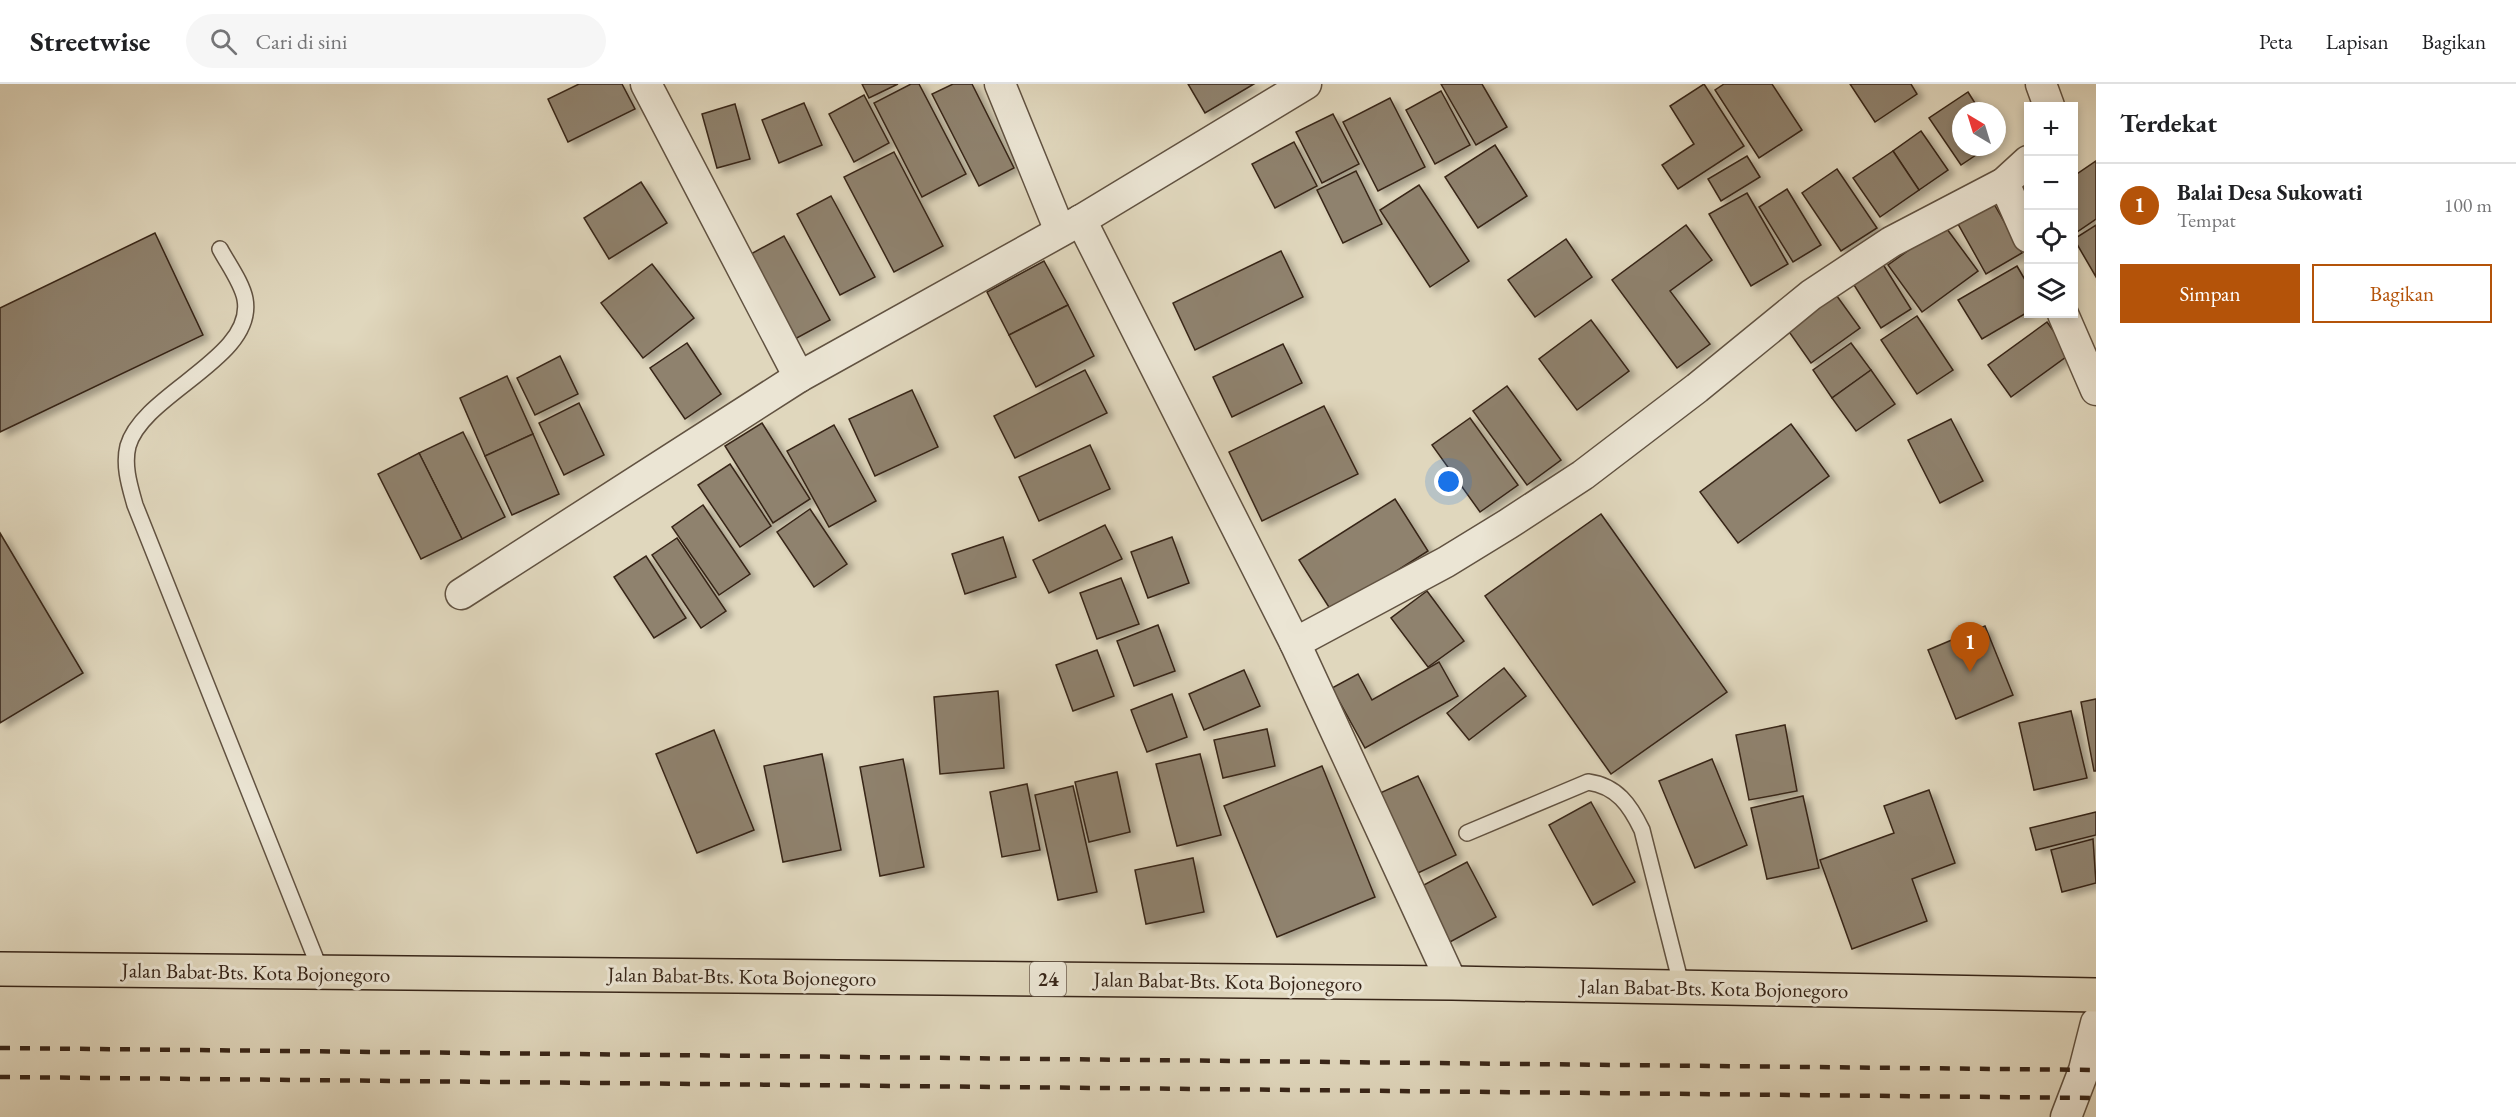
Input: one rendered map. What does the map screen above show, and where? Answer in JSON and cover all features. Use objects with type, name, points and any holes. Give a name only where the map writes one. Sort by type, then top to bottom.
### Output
[{"type":"highway","name":"Jalan Babat-Bts. Kota Bojonegoro","points":[[0,969],[1452,983],[2096,995]]},
{"type":"street","points":[[646,84],[799,377]]},
{"type":"street","points":[[1000,84],[1070,225],[1295,644],[1452,983]]},
{"type":"street","points":[[2041,84],[2048,102]]},
{"type":"street","points":[[461,594],[799,377],[1070,225],[1299,86]]},
{"type":"street","points":[[1295,644],[1446,562],[1508,524],[1582,475],[1697,388],[1810,295],[1891,242],[2004,183],[2024,165]]},
{"type":"street","points":[[2004,183],[2024,228]]},
{"type":"street","points":[[2064,318],[2096,390]]},
{"type":"street","points":[[2066,1117],[2084,1070],[2096,1023]]},
{"type":"lane","points":[[220,249],[245,299],[244,319],[234,338],[138,425],[128,447],[127,476],[135,506],[321,972]]},
{"type":"lane","points":[[1467,833],[1588,782],[1604,784],[1618,794],[1631,809],[1642,830],[1682,988]]},
{"type":"building","points":[[579,84],[622,84],[635,109],[568,142],[548,99]]},
{"type":"building","points":[[862,84],[898,84],[869,98]]},
{"type":"building","points":[[911,84],[919,84],[966,174],[922,197],[874,103]]},
{"type":"building","points":[[953,84],[972,84],[1014,168],[979,186],[932,94]]},
{"type":"building","points":[[1188,84],[1254,84],[1205,113]]},
{"type":"building","points":[[1441,84],[1482,84],[1507,127],[1476,145]]},
{"type":"building","points":[[1704,84],[1744,146],[1678,189],[1662,165],[1694,144],[1670,106]]},
{"type":"building","points":[[1724,84],[1772,84],[1802,130],[1759,158],[1715,90]]},
{"type":"building","points":[[1850,84],[1911,84],[1917,94],[1875,122]]},
{"type":"building","points":[[1441,91],[1470,145],[1435,164],[1406,110]]},
{"type":"building","points":[[1968,92],[1974,102],[1953,102]]},
{"type":"building","points":[[864,95],[889,143],[854,162],[829,114]]},
{"type":"building","points":[[1390,98],[1425,167],[1378,191],[1343,122]]},
{"type":"building","points":[[804,103],[822,145],[779,163],[762,120]]},
{"type":"building","points":[[1952,103],[1952,152],[1929,118]]},
{"type":"building","points":[[735,104],[750,159],[717,168],[702,114]]},
{"type":"building","points":[[1333,114],[1359,164],[1322,183],[1296,132]]},
{"type":"building","points":[[1921,131],[1948,170],[1919,190],[1893,151]]},
{"type":"building","points":[[1294,142],[1317,186],[1275,208],[1252,164]]},
{"type":"building","points":[[1495,145],[1527,196],[1478,228],[1445,177]]},
{"type":"building","points":[[1893,151],[1919,190],[1880,217],[1853,178]]},
{"type":"building","points":[[894,152],[943,246],[894,272],[844,177]]},
{"type":"building","points":[[1747,156],[1760,177],[1721,201],[1708,179]]},
{"type":"building","points":[[1955,156],[1974,156],[1961,165]]},
{"type":"building","points":[[2096,161],[2096,219],[2078,231],[2078,210],[2078,173]]},
{"type":"building","points":[[1837,169],[1877,228],[1841,251],[1802,193]]},
{"type":"building","points":[[1356,171],[1382,224],[1343,243],[1317,190]]},
{"type":"building","points":[[641,182],[667,223],[609,259],[584,218]]},
{"type":"building","points":[[1419,185],[1469,261],[1430,287],[1380,210]]},
{"type":"building","points":[[1787,189],[1821,245],[1793,262],[1759,207]]},
{"type":"building","points":[[1747,193],[1788,264],[1751,286],[1709,214]]},
{"type":"building","points":[[831,196],[875,277],[840,295],[797,214]]},
{"type":"building","points":[[1994,204],[2022,253],[1986,274],[1958,224]]},
{"type":"building","points":[[1686,225],[1712,260],[1670,291],[1710,344],[1677,368],[1612,280]]},
{"type":"building","points":[[1944,225],[1978,271],[1922,312],[1888,265]]},
{"type":"building","points":[[2096,225],[2096,277],[2078,246],[2078,236]]},
{"type":"building","points":[[155,233],[203,335],[0,432],[0,308]]},
{"type":"building","points":[[784,236],[830,320],[795,339],[749,255]]},
{"type":"building","points":[[1566,239],[1592,277],[1535,317],[1508,280]]},
{"type":"building","points":[[1281,251],[1303,297],[1195,350],[1173,303]]},
{"type":"building","points":[[1879,258],[1911,309],[1881,328],[1849,277]]},
{"type":"building","points":[[1044,261],[1068,305],[1009,335],[987,292]]},
{"type":"building","points":[[652,264],[694,318],[643,358],[601,303]]},
{"type":"building","points":[[2017,266],[2024,278],[2024,314],[1982,339],[1958,300]]},
{"type":"building","points":[[1834,292],[1860,328],[1811,363],[1785,326]]},
{"type":"building","points":[[1068,305],[1094,356],[1036,387],[1009,335]]},
{"type":"building","points":[[1917,316],[1953,370],[1917,394],[1881,340]]},
{"type":"building","points":[[1591,320],[1629,371],[1577,410],[1539,359]]},
{"type":"building","points":[[2047,322],[2070,354],[2011,397],[1988,365]]},
{"type":"building","points":[[687,343],[721,394],[685,419],[650,368]]},
{"type":"building","points":[[1851,343],[1871,370],[1832,398],[1813,370]]},
{"type":"building","points":[[1283,344],[1302,383],[1232,417],[1213,377]]},
{"type":"building","points":[[560,356],[578,394],[535,415],[517,378]]},
{"type":"building","points":[[1085,370],[1107,413],[1015,458],[994,416]]},
{"type":"building","points":[[1871,370],[1895,404],[1856,431],[1832,398]]},
{"type":"building","points":[[507,376],[533,434],[485,456],[460,398]]},
{"type":"building","points":[[1507,386],[1561,460],[1527,485],[1473,411]]},
{"type":"building","points":[[912,390],[938,447],[875,476],[849,419]]},
{"type":"building","points":[[579,403],[604,455],[564,475],[539,423]]},
{"type":"building","points":[[1324,406],[1358,474],[1262,521],[1229,452]]},
{"type":"building","points":[[1470,418],[1518,485],[1480,512],[1432,445]]},
{"type":"building","points":[[1951,419],[1983,481],[1940,503],[1908,440]]},
{"type":"building","points":[[762,423],[810,499],[773,523],[725,446]]},
{"type":"building","points":[[1791,424],[1829,476],[1738,543],[1700,492]]},
{"type":"building","points":[[834,425],[876,501],[829,527],[787,451]]},
{"type":"building","points":[[463,432],[505,517],[462,539],[419,453]]},
{"type":"building","points":[[533,434],[559,494],[512,515],[485,456]]},
{"type":"building","points":[[1090,445],[1110,489],[1039,521],[1019,477]]},
{"type":"building","points":[[419,453],[462,539],[421,559],[378,474]]},
{"type":"building","points":[[730,464],[771,526],[740,547],[698,485]]},
{"type":"building","points":[[1395,499],[1428,551],[1332,612],[1299,560]]},
{"type":"building","points":[[703,505],[750,574],[719,595],[672,527]]},
{"type":"building","points":[[810,509],[847,564],[814,587],[777,532]]},
{"type":"building","points":[[1601,514],[1727,692],[1611,774],[1485,596]]},
{"type":"building","points":[[1105,525],[1122,559],[1049,593],[1033,560]]},
{"type":"building","points":[[0,533],[83,673],[0,723]]},
{"type":"building","points":[[1003,537],[1016,577],[965,594],[952,554]]},
{"type":"building","points":[[1172,537],[1189,583],[1148,598],[1131,552]]},
{"type":"building","points":[[677,538],[726,611],[701,628],[652,555]]},
{"type":"building","points":[[646,556],[686,618],[654,638],[614,577]]},
{"type":"building","points":[[1121,578],[1139,624],[1097,639],[1080,593]]},
{"type":"building","points":[[1427,591],[1464,641],[1428,667],[1391,618]]},
{"type":"building","points":[[1158,625],[1175,671],[1134,686],[1117,641]]},
{"type":"building","points":[[1985,626],[2013,695],[1956,719],[1928,650]]},
{"type":"building","points":[[1097,650],[1114,696],[1073,711],[1056,665]]},
{"type":"building","points":[[1439,662],[1458,696],[1365,748],[1332,688],[1358,674],[1372,700]]},
{"type":"building","points":[[1504,668],[1526,696],[1469,740],[1447,713]]},
{"type":"building","points":[[1244,670],[1260,706],[1204,730],[1189,694]]},
{"type":"building","points":[[998,691],[1004,768],[940,774],[934,697]]},
{"type":"building","points":[[1172,694],[1187,737],[1147,752],[1131,710]]},
{"type":"building","points":[[2096,699],[2096,771],[2094,771],[2081,702]]},
{"type":"building","points":[[2071,711],[2087,778],[2034,790],[2019,723]]},
{"type":"building","points":[[1785,725],[1797,791],[1749,800],[1736,735]]},
{"type":"building","points":[[1267,729],[1275,766],[1223,778],[1214,740]]},
{"type":"building","points":[[714,730],[754,830],[697,853],[656,754]]},
{"type":"building","points":[[822,754],[841,850],[783,862],[764,766]]},
{"type":"building","points":[[1200,754],[1221,835],[1177,846],[1156,764]]},
{"type":"building","points":[[903,759],[924,867],[880,876],[860,767]]},
{"type":"building","points":[[1712,759],[1747,845],[1695,868],[1659,781]]},
{"type":"building","points":[[1322,766],[1375,897],[1277,937],[1224,806]]},
{"type":"building","points":[[1117,772],[1130,832],[1089,842],[1075,782]]},
{"type":"building","points":[[1418,776],[1456,855],[1418,873],[1380,793]]},
{"type":"building","points":[[1027,784],[1040,850],[1002,857],[990,792]]},
{"type":"building","points":[[1073,786],[1097,892],[1058,900],[1035,795]]},
{"type":"building","points":[[1929,790],[1955,863],[1912,879],[1927,921],[1852,949],[1820,860],[1894,833],[1884,806]]},
{"type":"building","points":[[1803,796],[1819,868],[1767,879],[1751,808]]},
{"type":"building","points":[[1591,802],[1635,882],[1593,905],[1549,825]]},
{"type":"building","points":[[2096,812],[2096,835],[2036,850],[2030,828]]},
{"type":"building","points":[[2093,839],[2096,883],[2062,892],[2051,850]]},
{"type":"building","points":[[1193,858],[1204,912],[1146,924],[1135,870]]},
{"type":"building","points":[[1467,862],[1496,917],[1450,942],[1420,887]]},
{"type":"railway","points":[[0,1048],[2096,1070]]},
{"type":"railway","points":[[0,1077],[2096,1098]]},
{"type":"place","name":"Balai Desa Sukowati","points":[[1970,672]]}]
